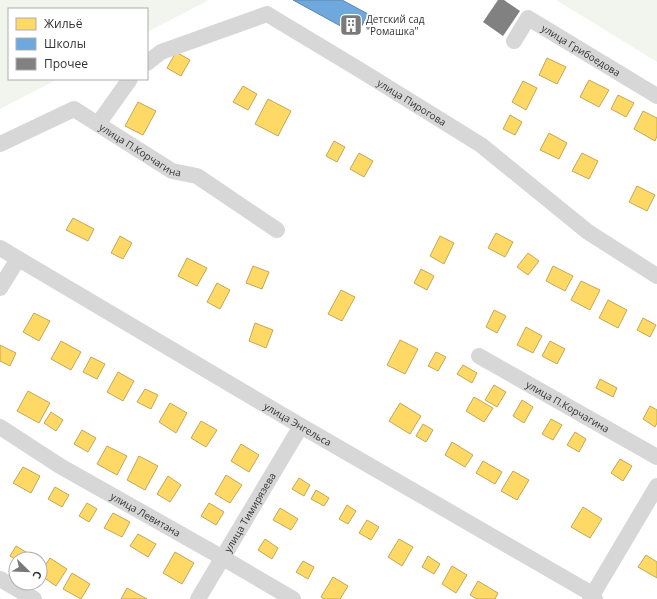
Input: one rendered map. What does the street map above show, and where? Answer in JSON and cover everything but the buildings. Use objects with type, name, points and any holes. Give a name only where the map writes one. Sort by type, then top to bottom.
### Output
[{"type":"street","name":"улица Пирогова","points":[[148,62],[161,52],[267,14],[481,145],[588,232],[657,276]]},
{"type":"street","name":"улица Грибоедова","points":[[514,41],[528,18],[657,96]]},
{"type":"street","points":[[98,124],[129,80]]},
{"type":"street","name":"улица П.Корчагина","points":[[0,144],[74,109],[172,171],[197,176],[277,230]]},
{"type":"street","name":"улица Энгельса","points":[[0,248],[593,597]]},
{"type":"street","points":[[0,288],[18,259]]},
{"type":"street","name":"улица П.Корчагина","points":[[479,356],[657,457]]},
{"type":"street","name":"улица Тимирязева","points":[[198,599],[301,426]]},
{"type":"street","name":"улица Левитана","points":[[0,427],[60,466],[293,599]]},
{"type":"street","points":[[593,597],[657,486]]},
{"type":"street","points":[[0,579],[34,599]]},
{"type":"shaded area","points":[[0,0],[209,0],[148,31],[148,8],[8,8],[8,80],[56,80],[0,109]]},
{"type":"shaded area","points":[[556,0],[657,0],[657,62]]},
{"type":"place","name":"Детский сад \"Ромашка\"","points":[[351,25]]}]
